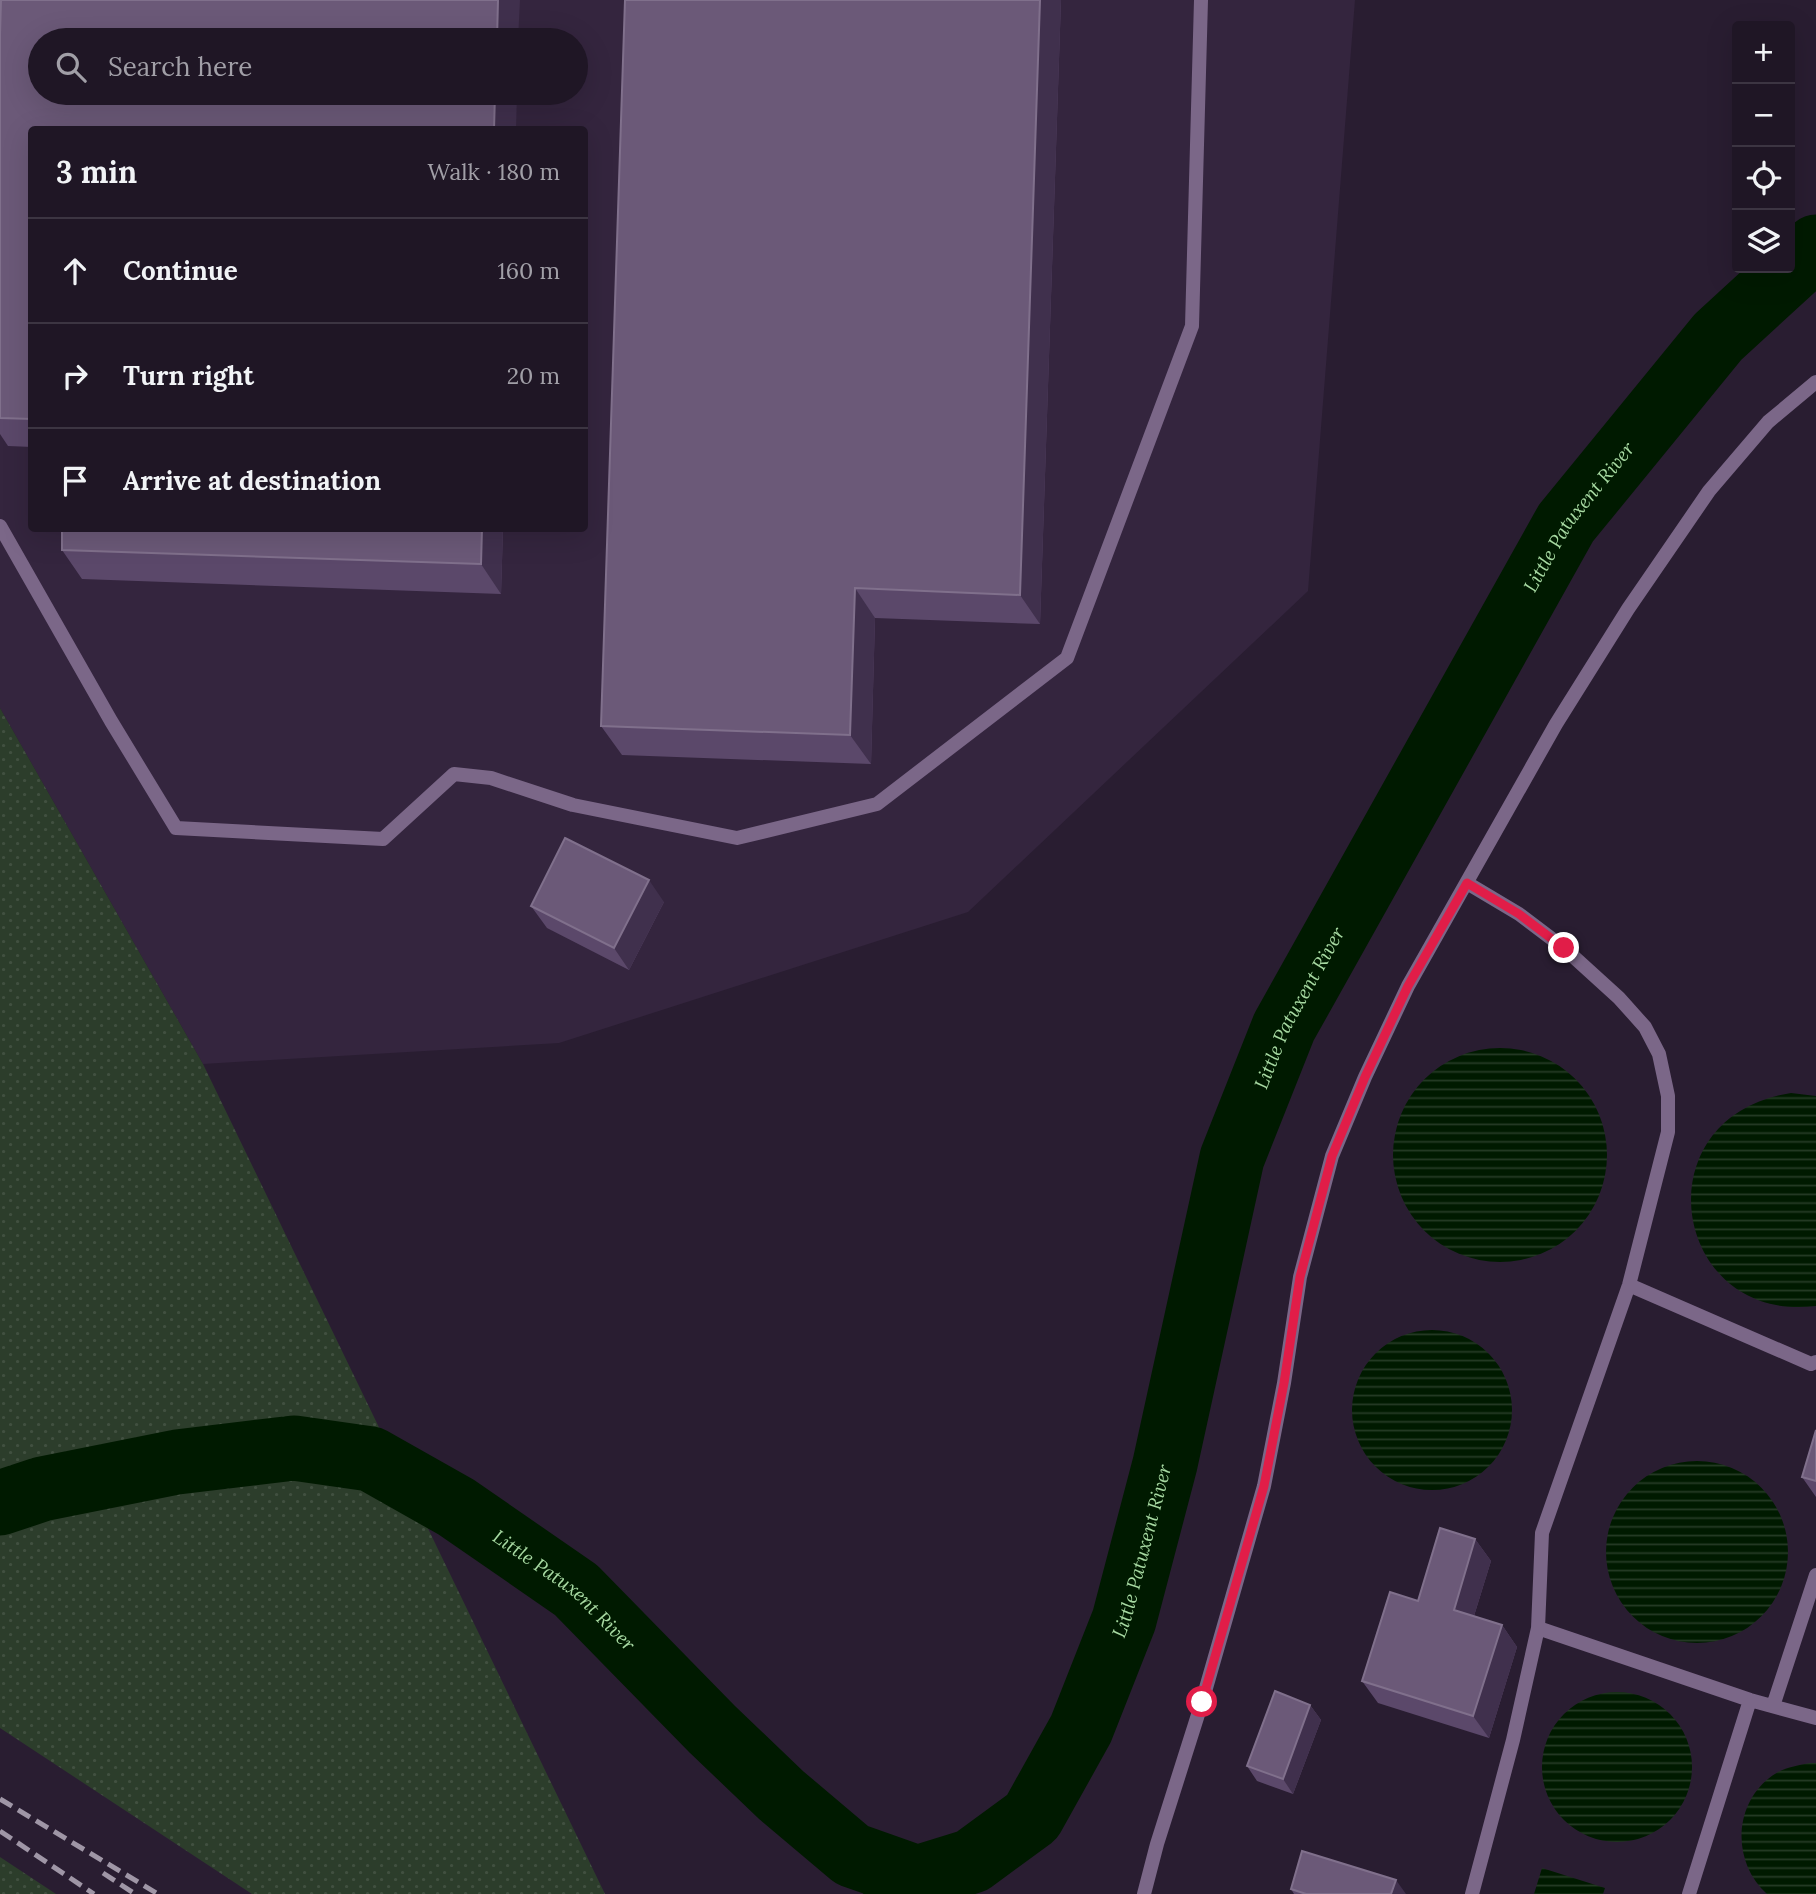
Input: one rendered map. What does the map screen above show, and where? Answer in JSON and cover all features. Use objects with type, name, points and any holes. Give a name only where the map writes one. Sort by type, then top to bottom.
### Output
[{"type":"lane","points":[[0,526],[176,828],[383,839],[454,774],[491,778],[573,804],[737,838],[877,804],[1067,658],[1192,326],[1201,0]]},
{"type":"lane","points":[[1144,1894],[1264,1486],[1284,1383],[1300,1277],[1332,1156],[1365,1077],[1408,986],[1556,724],[1628,609],[1709,491],[1768,422],[1816,382]]},
{"type":"lane","points":[[1467,883],[1519,914],[1564,948],[1619,998],[1645,1027],[1660,1054],[1668,1096],[1668,1132],[1629,1285],[1542,1533],[1538,1629],[1513,1740],[1472,1894]]},
{"type":"lane","points":[[1629,1285],[1811,1364],[1816,1362]]},
{"type":"lane","points":[[1773,1706],[1816,1575]]},
{"type":"lane","points":[[1538,1629],[1750,1700],[1816,1718]]},
{"type":"lane","points":[[1689,1894],[1750,1700]]},
{"type":"shaded area","points":[[0,0],[1355,0],[1308,591],[968,912],[559,1043],[203,1064],[0,708]]},
{"type":"shaded area","points":[[0,708],[203,1064],[605,1894],[252,1894],[0,1728]]},
{"type":"shaded area","points":[[1500,1048],[1541,1056],[1576,1079],[1599,1114],[1607,1155],[1599,1196],[1576,1231],[1541,1254],[1500,1262],[1459,1254],[1424,1231],[1401,1196],[1393,1155],[1401,1114],[1424,1079],[1459,1056]]},
{"type":"shaded area","points":[[1791,1093],[1816,1096],[1816,1306],[1767,1303],[1730,1284],[1704,1253],[1692,1215],[1694,1176],[1710,1139],[1742,1110]]},
{"type":"shaded area","points":[[1432,1330],[1463,1336],[1489,1353],[1506,1379],[1512,1410],[1506,1441],[1489,1467],[1463,1484],[1432,1490],[1401,1484],[1375,1467],[1358,1441],[1352,1410],[1358,1379],[1375,1353],[1401,1336]]},
{"type":"shaded area","points":[[1697,1461],[1732,1468],[1761,1488],[1781,1517],[1788,1552],[1781,1587],[1761,1616],[1732,1636],[1697,1643],[1662,1636],[1633,1616],[1613,1587],[1606,1552],[1613,1517],[1633,1488],[1662,1468]]},
{"type":"shaded area","points":[[1617,1692],[1646,1698],[1670,1714],[1686,1738],[1692,1767],[1686,1796],[1670,1820],[1646,1836],[1617,1842],[1588,1836],[1564,1820],[1548,1796],[1542,1767],[1548,1738],[1564,1714],[1588,1698]]},
{"type":"shaded area","points":[[1816,1763],[1816,1894],[1767,1894],[1755,1880],[1742,1848],[1745,1813],[1752,1797],[1763,1783],[1782,1770]]},
{"type":"shaded area","points":[[0,1857],[56,1894],[0,1894]]},
{"type":"shaded area","points":[[1542,1868],[1605,1888],[1603,1894],[1534,1894]]},
{"type":"building","points":[[1,0],[498,0],[497,28],[28,28],[28,105],[495,105],[494,126],[28,126],[28,419],[0,418]]},
{"type":"building","points":[[625,0],[1040,0],[1020,595],[855,588],[850,735],[601,726]]},
{"type":"building","points":[[62,532],[482,532],[481,564],[62,550]]},
{"type":"building","points":[[565,838],[649,880],[614,948],[531,906]]},
{"type":"building","points":[[1816,1430],[1816,1481],[1802,1477]]},
{"type":"building","points":[[1440,1528],[1475,1539],[1454,1610],[1502,1625],[1473,1716],[1362,1681],[1390,1592],[1418,1601]]},
{"type":"building","points":[[1275,1691],[1310,1705],[1283,1779],[1247,1766]]},
{"type":"building","points":[[1302,1851],[1396,1880],[1391,1894],[1306,1894],[1291,1889]]},
{"type":"waterway","name":"Little Patuxent River","points":[[0,1503],[42,1489],[177,1462],[294,1448],[371,1459],[456,1507],[576,1590],[712,1729],[781,1795],[852,1855],[917,1878],[972,1861],[1032,1817],[1081,1729],[1124,1620],[1165,1464],[1232,1158],[1284,1027],[1566,523],[1718,337],[1816,247]]},
{"type":"waterway","points":[[852,1855],[869,1894]]},
{"type":"railway","points":[[0,1799],[158,1894]]},
{"type":"railway","points":[[0,1831],[94,1894]]},
{"type":"railway","points":[[103,1873],[135,1894]]},
{"type":"route","points":[[1202,1702],[1264,1486],[1284,1383],[1300,1277],[1332,1156],[1365,1077],[1408,986],[1467,883],[1519,914],[1564,948]]}]
